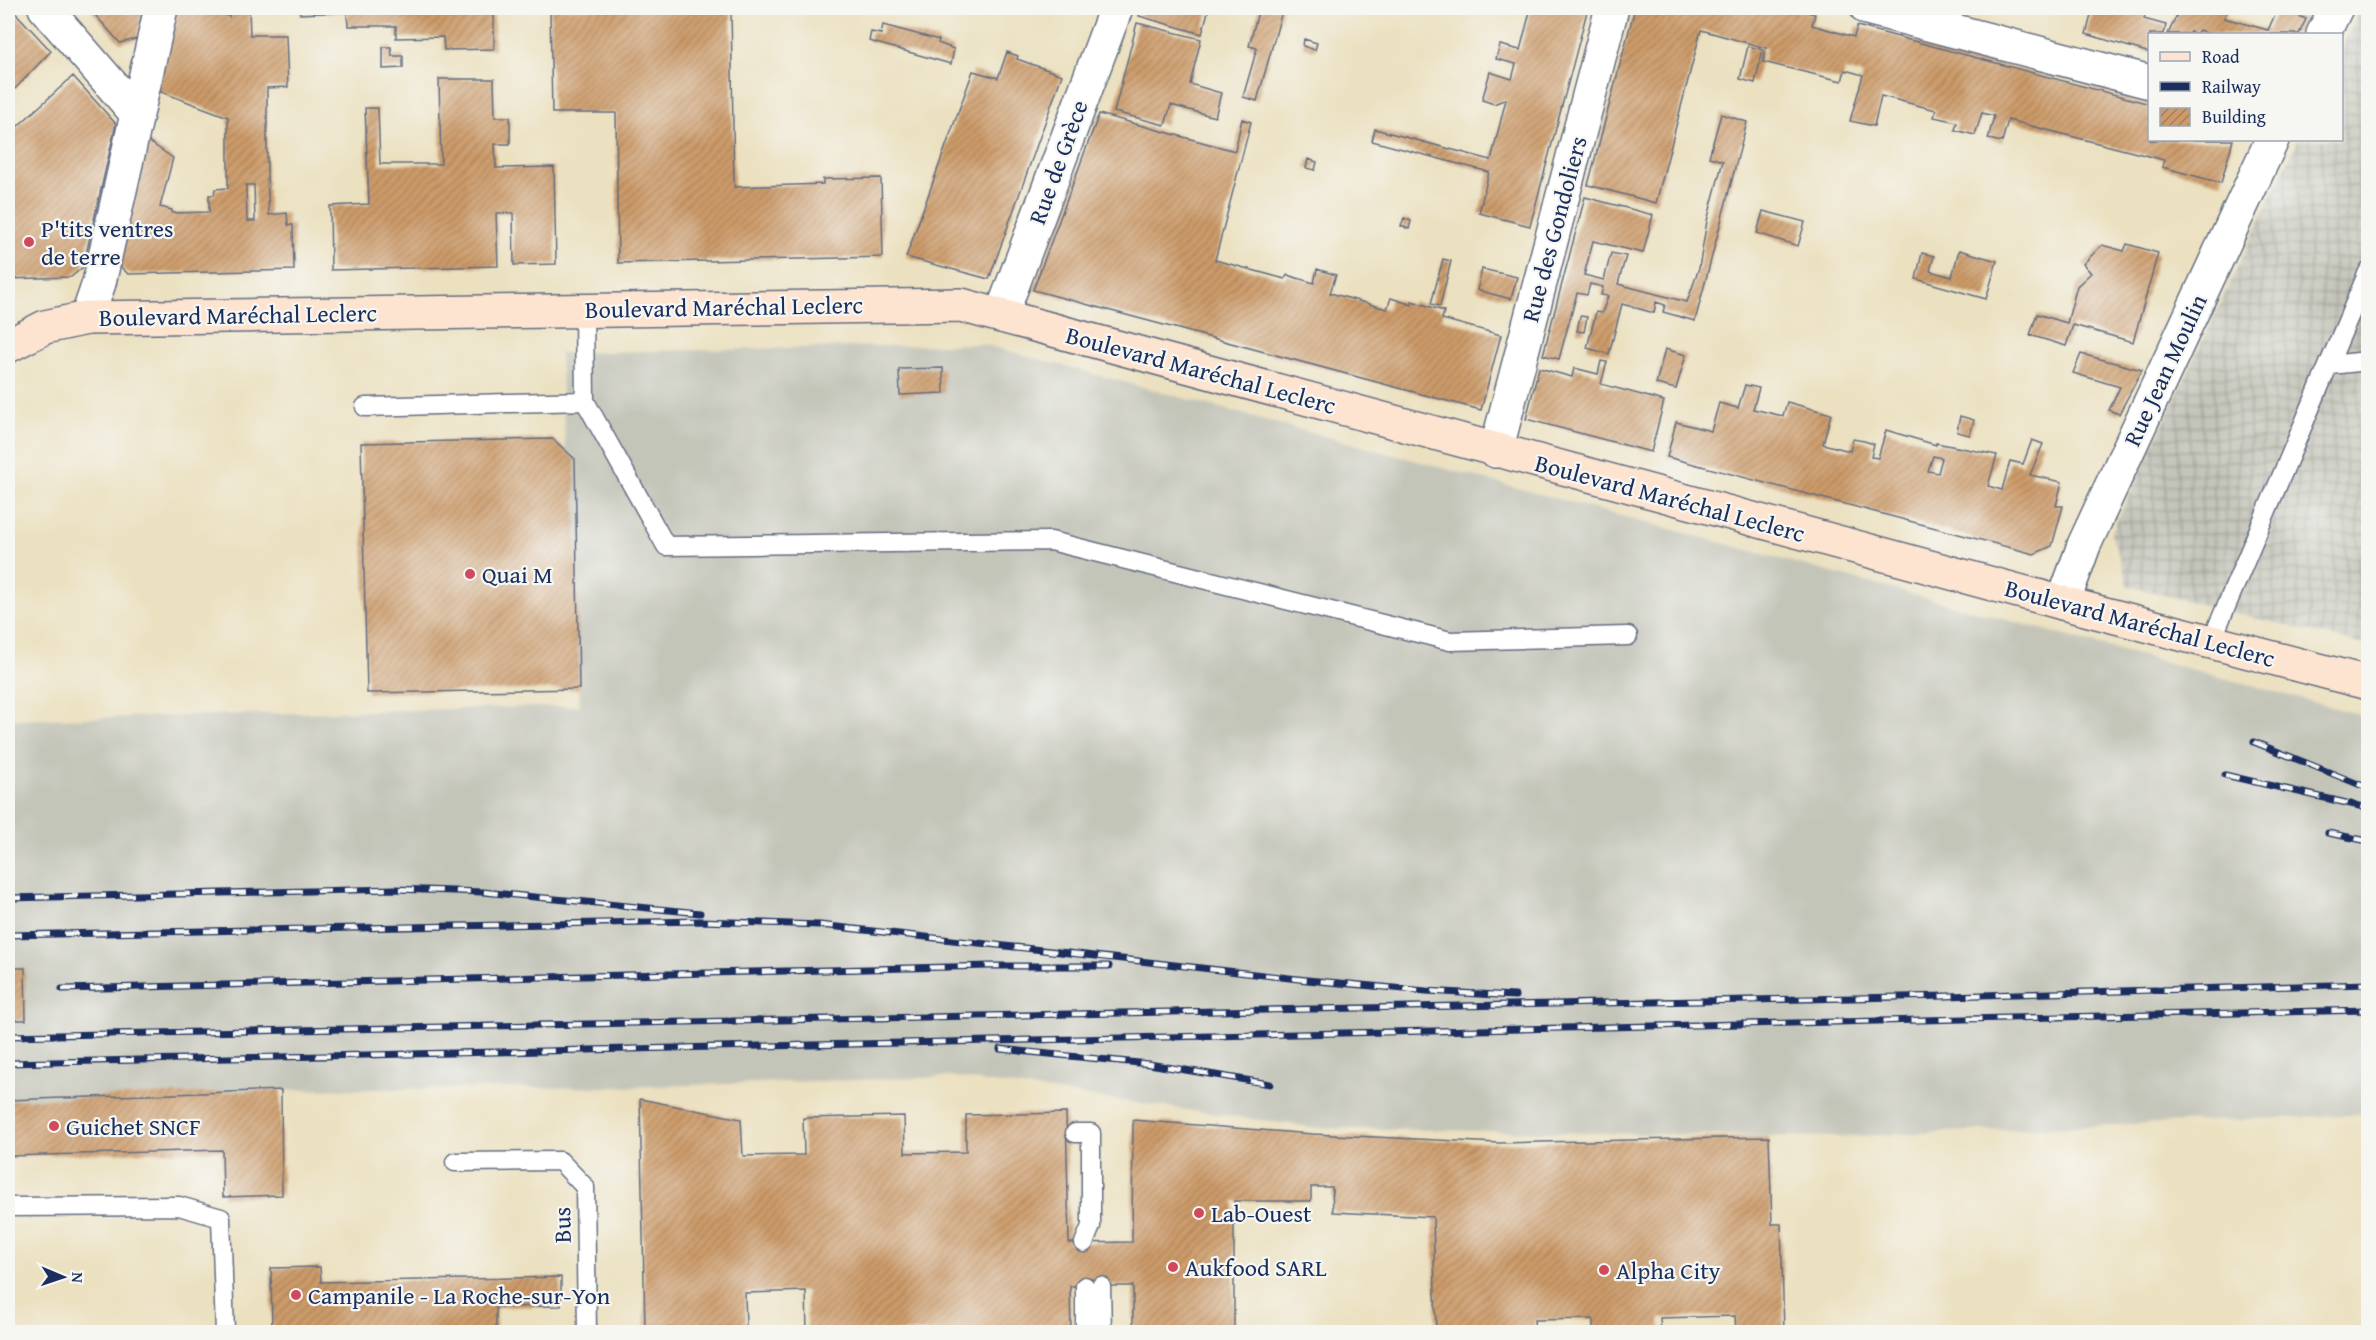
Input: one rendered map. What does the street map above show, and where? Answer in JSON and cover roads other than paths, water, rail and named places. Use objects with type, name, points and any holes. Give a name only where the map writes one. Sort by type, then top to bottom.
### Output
[{"type":"street","points":[[45,8],[136,113]]},
{"type":"street","points":[[87,318],[99,283],[161,8]]},
{"type":"street","name":"Rue de Grèce","points":[[1001,315],[1116,8]]},
{"type":"street","name":"Rue des Gondoliers","points":[[1496,451],[1612,8]]},
{"type":"street","points":[[1867,8],[2148,81]]},
{"type":"street","points":[[2324,33],[2336,8]]},
{"type":"street","name":"Rue Jean Moulin","points":[[2063,603],[2084,545],[2272,141]]},
{"type":"street","name":"Boulevard Maréchal Leclerc","points":[[8,346],[45,327],[87,318],[961,305],[2063,603],[2368,682]]},
{"type":"lane","points":[[2211,642],[2368,272]]},
{"type":"lane","points":[[584,309],[585,400],[666,546],[1052,541],[1450,640],[1628,636]]},
{"type":"lane","points":[[2330,365],[2368,361]]},
{"type":"lane","points":[[365,407],[585,400]]},
{"type":"lane","points":[[1075,1133],[1091,1133],[1092,1237]]},
{"type":"lane","name":"Bus","points":[[455,1162],[560,1161],[585,1187],[587,1332]]},
{"type":"lane","points":[[8,1207],[179,1206],[221,1218],[225,1332]]},
{"type":"lane","points":[[1085,1332],[1093,1286],[1102,1332]]},
{"type":"railway","points":[[2254,742],[2368,788]]},
{"type":"railway","points":[[2225,775],[2368,808]]},
{"type":"railway","points":[[2328,833],[2368,841]]},
{"type":"railway","points":[[8,898],[394,889],[483,892],[700,913]]},
{"type":"railway","points":[[8,935],[700,921],[820,925],[1307,980],[1426,991],[1515,996]]},
{"type":"railway","points":[[62,989],[990,966],[1109,966]]},
{"type":"railway","points":[[8,1036],[1947,996],[2368,984]]},
{"type":"railway","points":[[8,1063],[2368,1010]]},
{"type":"railway","points":[[1000,1049],[1149,1064],[1270,1084]]},
{"type":"place","name":"P'tits ventres de terre","points":[[29,242]]},
{"type":"place","name":"Quai M","points":[[470,574]]},
{"type":"place","name":"Guichet SNCF","points":[[54,1126]]},
{"type":"place","name":"Lab-Ouest","points":[[1199,1213]]},
{"type":"place","name":"Aukfood SARL","points":[[1173,1267]]},
{"type":"place","name":"Alpha City","points":[[1604,1270]]},
{"type":"place","name":"Campanile - La Roche-sur-Yon","points":[[296,1295]]}]
